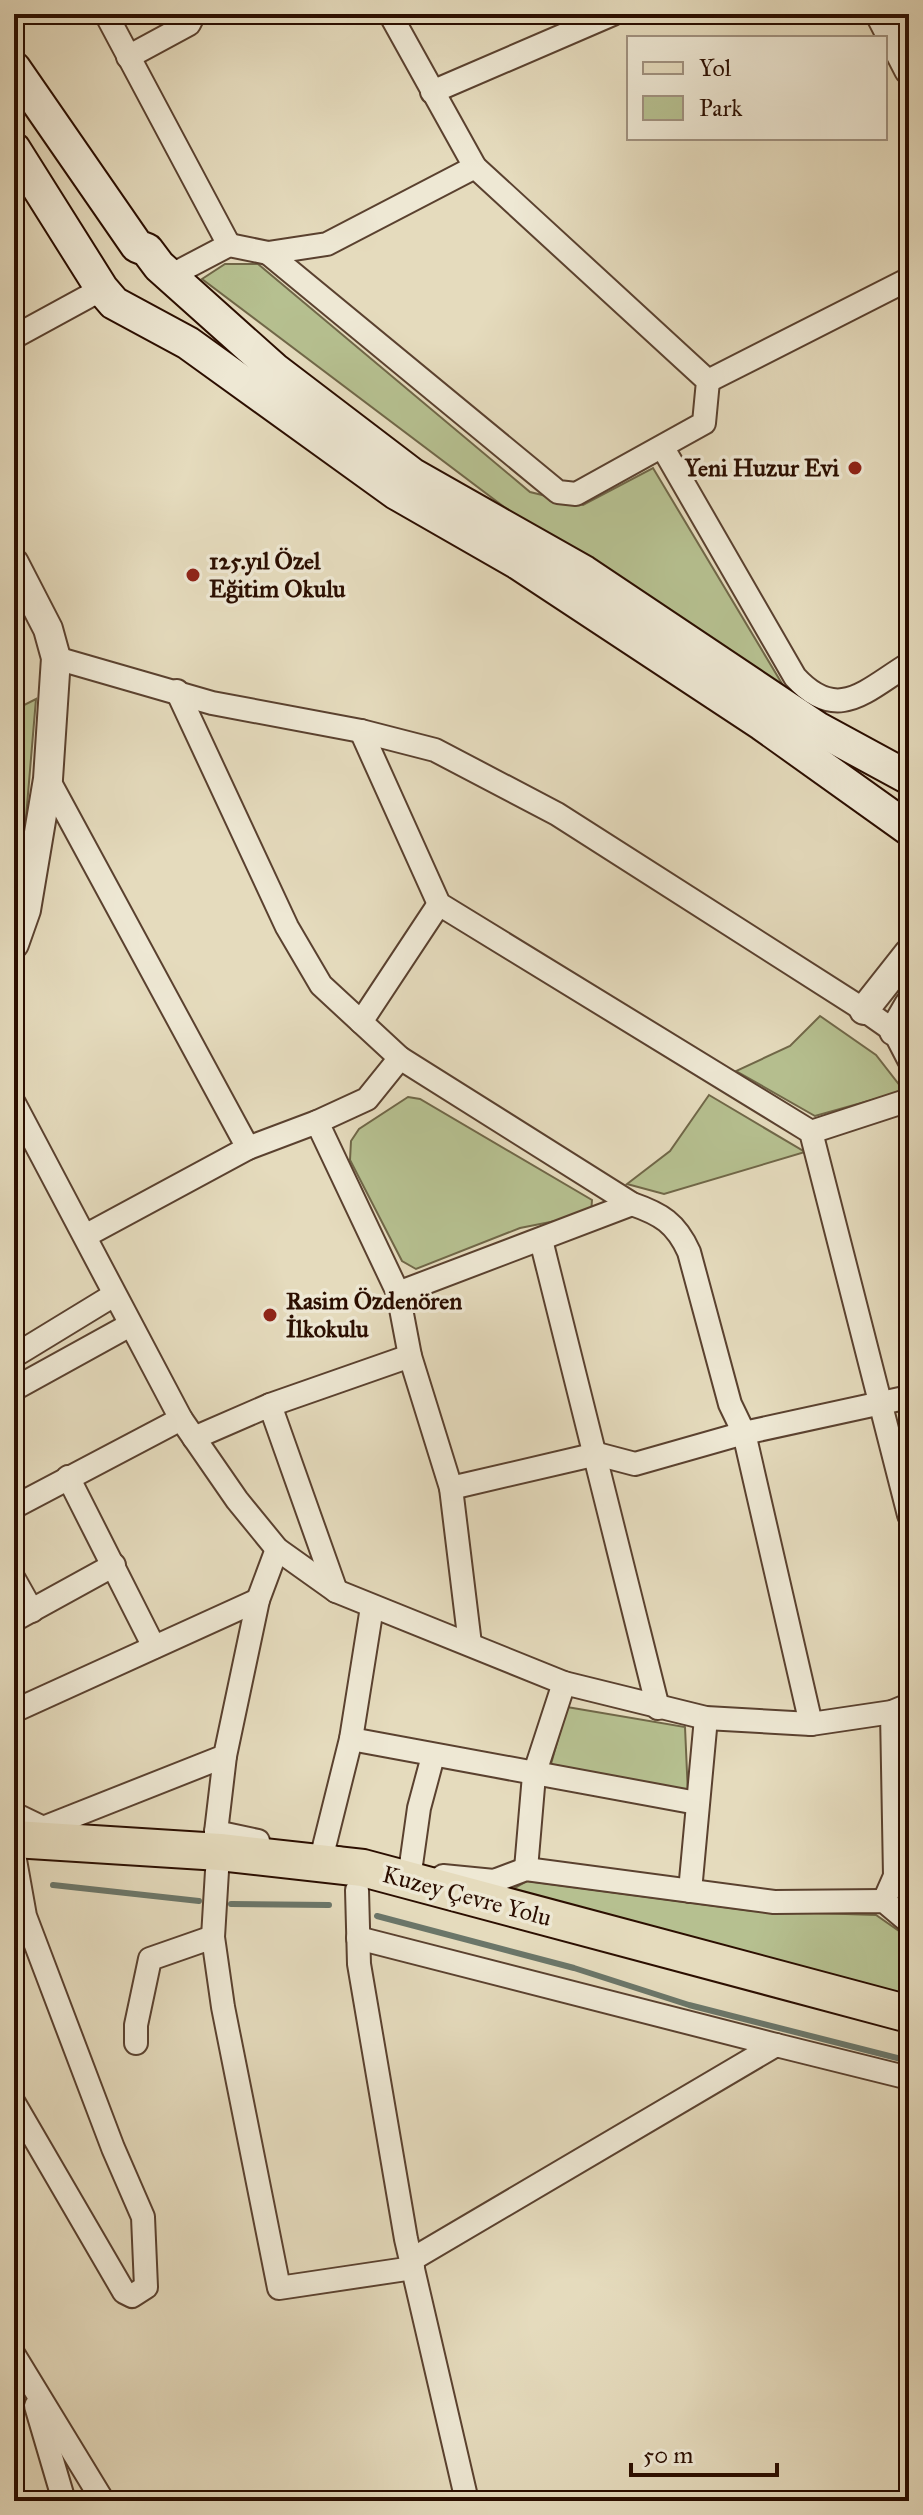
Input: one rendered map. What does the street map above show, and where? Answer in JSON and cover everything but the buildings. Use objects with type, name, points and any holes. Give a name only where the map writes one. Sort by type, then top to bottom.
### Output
[{"type":"main road","points":[[14,68],[156,263],[161,277],[153,296],[145,303],[108,292]]},
{"type":"main road","points":[[14,149],[108,292],[188,343],[396,493],[518,563],[762,724],[909,829]]},
{"type":"main road","points":[[108,292],[102,262],[108,254],[126,245],[156,263],[274,369],[413,475],[584,572],[817,728],[909,778]]},
{"type":"main road","name":"Kuzey Çevre Yolu","points":[[14,1839],[218,1852],[363,1868],[909,2014]]},
{"type":"main road","name":"Kuzey Çevre Yolu","points":[[14,1860],[218,1852],[545,1936],[802,2010],[909,2034]]},
{"type":"street","points":[[106,14],[229,245]]},
{"type":"street","points":[[128,57],[189,24],[194,14]]},
{"type":"street","points":[[390,14],[475,167],[708,381]]},
{"type":"street","points":[[432,92],[613,14]]},
{"type":"street","points":[[880,14],[909,70]]},
{"type":"street","points":[[894,14],[909,41]]},
{"type":"street","points":[[156,263],[229,245],[268,253],[327,244],[475,167]]},
{"type":"street","points":[[268,253],[558,492],[576,494],[704,423],[708,381]]},
{"type":"street","points":[[708,381],[909,279]]},
{"type":"street","points":[[14,337],[108,292]]},
{"type":"street","points":[[663,448],[795,677],[811,695],[828,702],[846,702],[909,664]]},
{"type":"street","points":[[14,563],[48,629],[56,658],[48,779],[26,910],[14,944]]},
{"type":"street","points":[[56,658],[212,703],[361,731],[435,750],[557,814],[864,1010],[894,1031],[909,1060]]},
{"type":"street","points":[[177,691],[287,927],[321,985],[400,1058],[632,1204],[661,1213],[679,1231],[689,1252],[730,1404],[744,1433],[811,1724]]},
{"type":"street","points":[[196,733],[212,703]]},
{"type":"street","points":[[361,731],[439,904],[811,1132],[909,1515]]},
{"type":"street","points":[[48,779],[248,1148]]},
{"type":"street","points":[[361,1022],[439,904]]},
{"type":"street","points":[[864,1010],[909,953]]},
{"type":"street","points":[[894,1031],[909,1005]]},
{"type":"street","points":[[85,1236],[248,1148],[367,1099],[400,1058]]},
{"type":"street","points":[[811,1132],[909,1100]]},
{"type":"street","points":[[14,1103],[181,1419],[277,1549],[336,1591],[564,1683],[706,1718],[811,1724],[900,1708],[895,1876],[884,1901]]},
{"type":"street","points":[[317,1122],[398,1293],[410,1356],[451,1488],[470,1644]]},
{"type":"street","points":[[398,1293],[632,1204]]},
{"type":"street","points":[[541,1240],[597,1454],[658,1708]]},
{"type":"street","points":[[14,1356],[114,1295]]},
{"type":"street","points":[[14,1389],[130,1325]]},
{"type":"street","points":[[194,1438],[270,1405],[410,1356]]},
{"type":"street","points":[[451,1488],[597,1454],[635,1464],[744,1433],[909,1397]]},
{"type":"street","points":[[270,1405],[336,1591]]},
{"type":"street","points":[[14,1507],[181,1419]]},
{"type":"street","points":[[68,1477],[154,1647]]},
{"type":"street","points":[[277,1549],[258,1600],[225,1756],[213,1937],[223,2007],[279,2288],[412,2264],[776,2045]]},
{"type":"street","points":[[14,1579],[23,1615],[114,1565]]},
{"type":"street","points":[[14,1711],[258,1600]]},
{"type":"street","points":[[322,1855],[351,1739],[372,1607]]},
{"type":"street","points":[[526,1869],[534,1775],[564,1683]]},
{"type":"street","points":[[690,1891],[706,1718]]},
{"type":"street","points":[[351,1739],[697,1803]]},
{"type":"street","points":[[14,1814],[43,1828],[225,1756]]},
{"type":"street","points":[[410,1872],[419,1808],[433,1756]]},
{"type":"street","points":[[218,1852],[322,1855],[410,1872],[494,1881],[526,1869],[774,1902],[884,1901],[909,1922]]},
{"type":"street","points":[[14,1860],[25,1916],[113,2148],[143,2217],[146,2287],[141,2293],[132,2296],[124,2292],[14,2103]]},
{"type":"street","points":[[357,1890],[359,1964],[412,2264],[467,2501]]},
{"type":"street","points":[[136,2043],[136,2025],[150,1959],[213,1937]]},
{"type":"street","points":[[358,1938],[909,2078]]},
{"type":"street","points":[[14,2355],[103,2501]]},
{"type":"street","points":[[28,2378],[64,2501]]},
{"type":"green space","points":[[225,264],[258,264],[530,492],[583,505],[653,468],[793,702],[573,559],[202,279]]},
{"type":"green space","points":[[36,699],[22,865],[14,908],[14,710]]},
{"type":"green space","points":[[820,1016],[876,1055],[904,1091],[815,1116],[736,1071],[790,1046]]},
{"type":"green space","points":[[709,1095],[805,1152],[664,1194],[627,1184],[670,1151]]},
{"type":"green space","points":[[408,1097],[420,1099],[592,1200],[591,1214],[520,1228],[416,1269],[402,1261],[350,1160],[351,1141],[359,1129]]},
{"type":"green space","points":[[567,1707],[685,1727],[688,1795],[549,1771]]},
{"type":"green space","points":[[527,1881],[753,1911],[876,1915],[909,1938],[909,2000],[510,1891]]},
{"type":"waterway","points":[[53,1885],[199,1901]]},
{"type":"waterway","points":[[231,1904],[329,1905]]},
{"type":"waterway","points":[[377,1916],[574,1968],[689,2005],[909,2061]]},
{"type":"place","name":"Yeni Huzur Evi","points":[[855,468]]},
{"type":"place","name":"125.yıl Özel Eğitim Okulu","points":[[193,575]]},
{"type":"place","name":"Rasim Özdenören İlkokulu","points":[[270,1315]]}]
